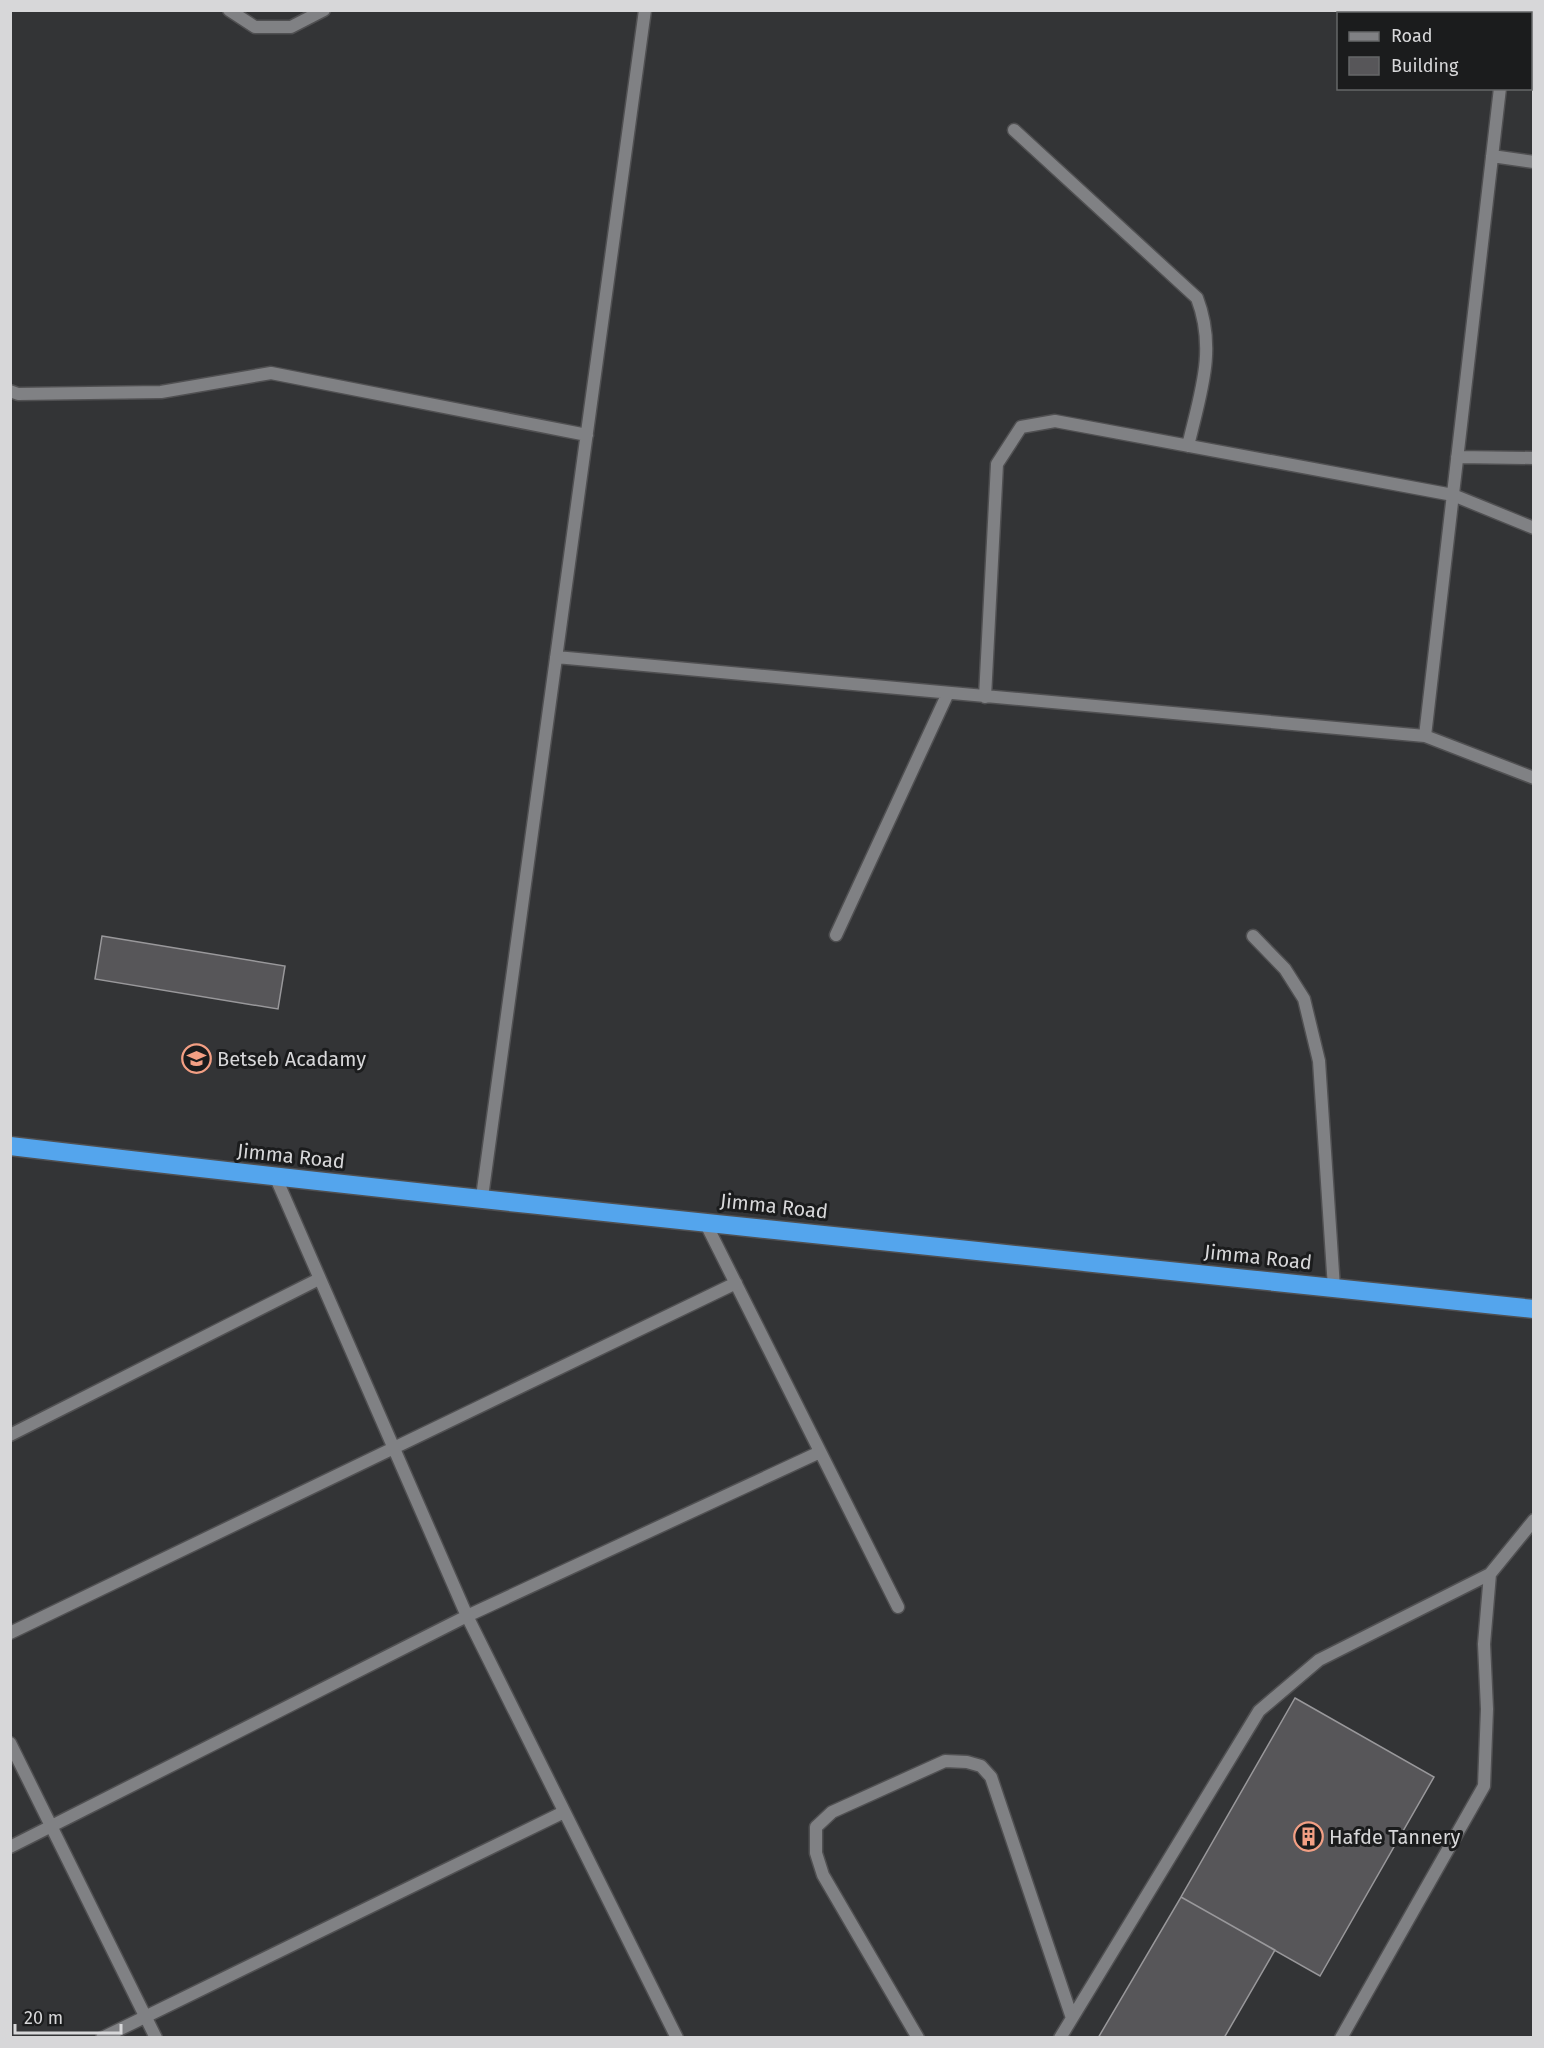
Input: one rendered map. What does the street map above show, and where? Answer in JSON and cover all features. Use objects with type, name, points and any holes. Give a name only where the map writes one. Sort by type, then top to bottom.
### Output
[{"type":"highway","name":"Jimma Road","points":[[10,1146],[276,1178],[482,1197],[1533,1309]]},
{"type":"street","points":[[229,10],[255,27],[291,27],[324,10]]},
{"type":"street","points":[[482,1197],[645,10]]},
{"type":"street","points":[[1425,736],[1500,90]]},
{"type":"street","points":[[1014,130],[1197,298],[1206,321],[1208,358],[1188,446]]},
{"type":"street","points":[[1492,156],[1533,162]]},
{"type":"street","points":[[10,391],[18,394],[160,392],[272,374],[587,435]]},
{"type":"street","points":[[985,697],[997,464],[1021,427],[1055,421],[1453,495],[1533,528]]},
{"type":"street","points":[[1457,457],[1533,458]]},
{"type":"street","points":[[556,657],[1425,736],[1533,778]]},
{"type":"street","points":[[836,935],[948,693]]},
{"type":"street","points":[[1253,936],[1285,969],[1304,999],[1319,1061],[1334,1288]]},
{"type":"street","points":[[276,1178],[467,1616],[677,2037]]},
{"type":"street","points":[[705,1222],[898,1607]]},
{"type":"street","points":[[10,1435],[320,1279]]},
{"type":"street","points":[[10,1633],[736,1283]]},
{"type":"street","points":[[10,1847],[467,1616],[820,1452]]},
{"type":"street","points":[[1060,2037],[1259,1711],[1319,1660],[1490,1574],[1533,1520]]},
{"type":"street","points":[[1341,2037],[1484,1786],[1487,1709],[1484,1644],[1490,1574]]},
{"type":"street","points":[[10,1743],[156,2037]]},
{"type":"street","points":[[918,2037],[823,1875],[816,1853],[816,1827],[832,1812],[945,1761],[967,1762],[981,1766],[991,1777],[1072,2018]]},
{"type":"street","points":[[102,2037],[564,1812]]},
{"type":"building","points":[[102,936],[285,966],[278,1009],[95,979]]},
{"type":"building","name":"Hafde Tannery","points":[[1295,1698],[1434,1777],[1320,1976],[1181,1897]]},
{"type":"building","points":[[1181,1897],[1275,1950],[1224,2038],[1098,2038]]},
{"type":"place","name":"Betseb Acadamy","points":[[196,1059]]},
{"type":"place","name":"Hafde Tannery","points":[[1308,1837]]}]
